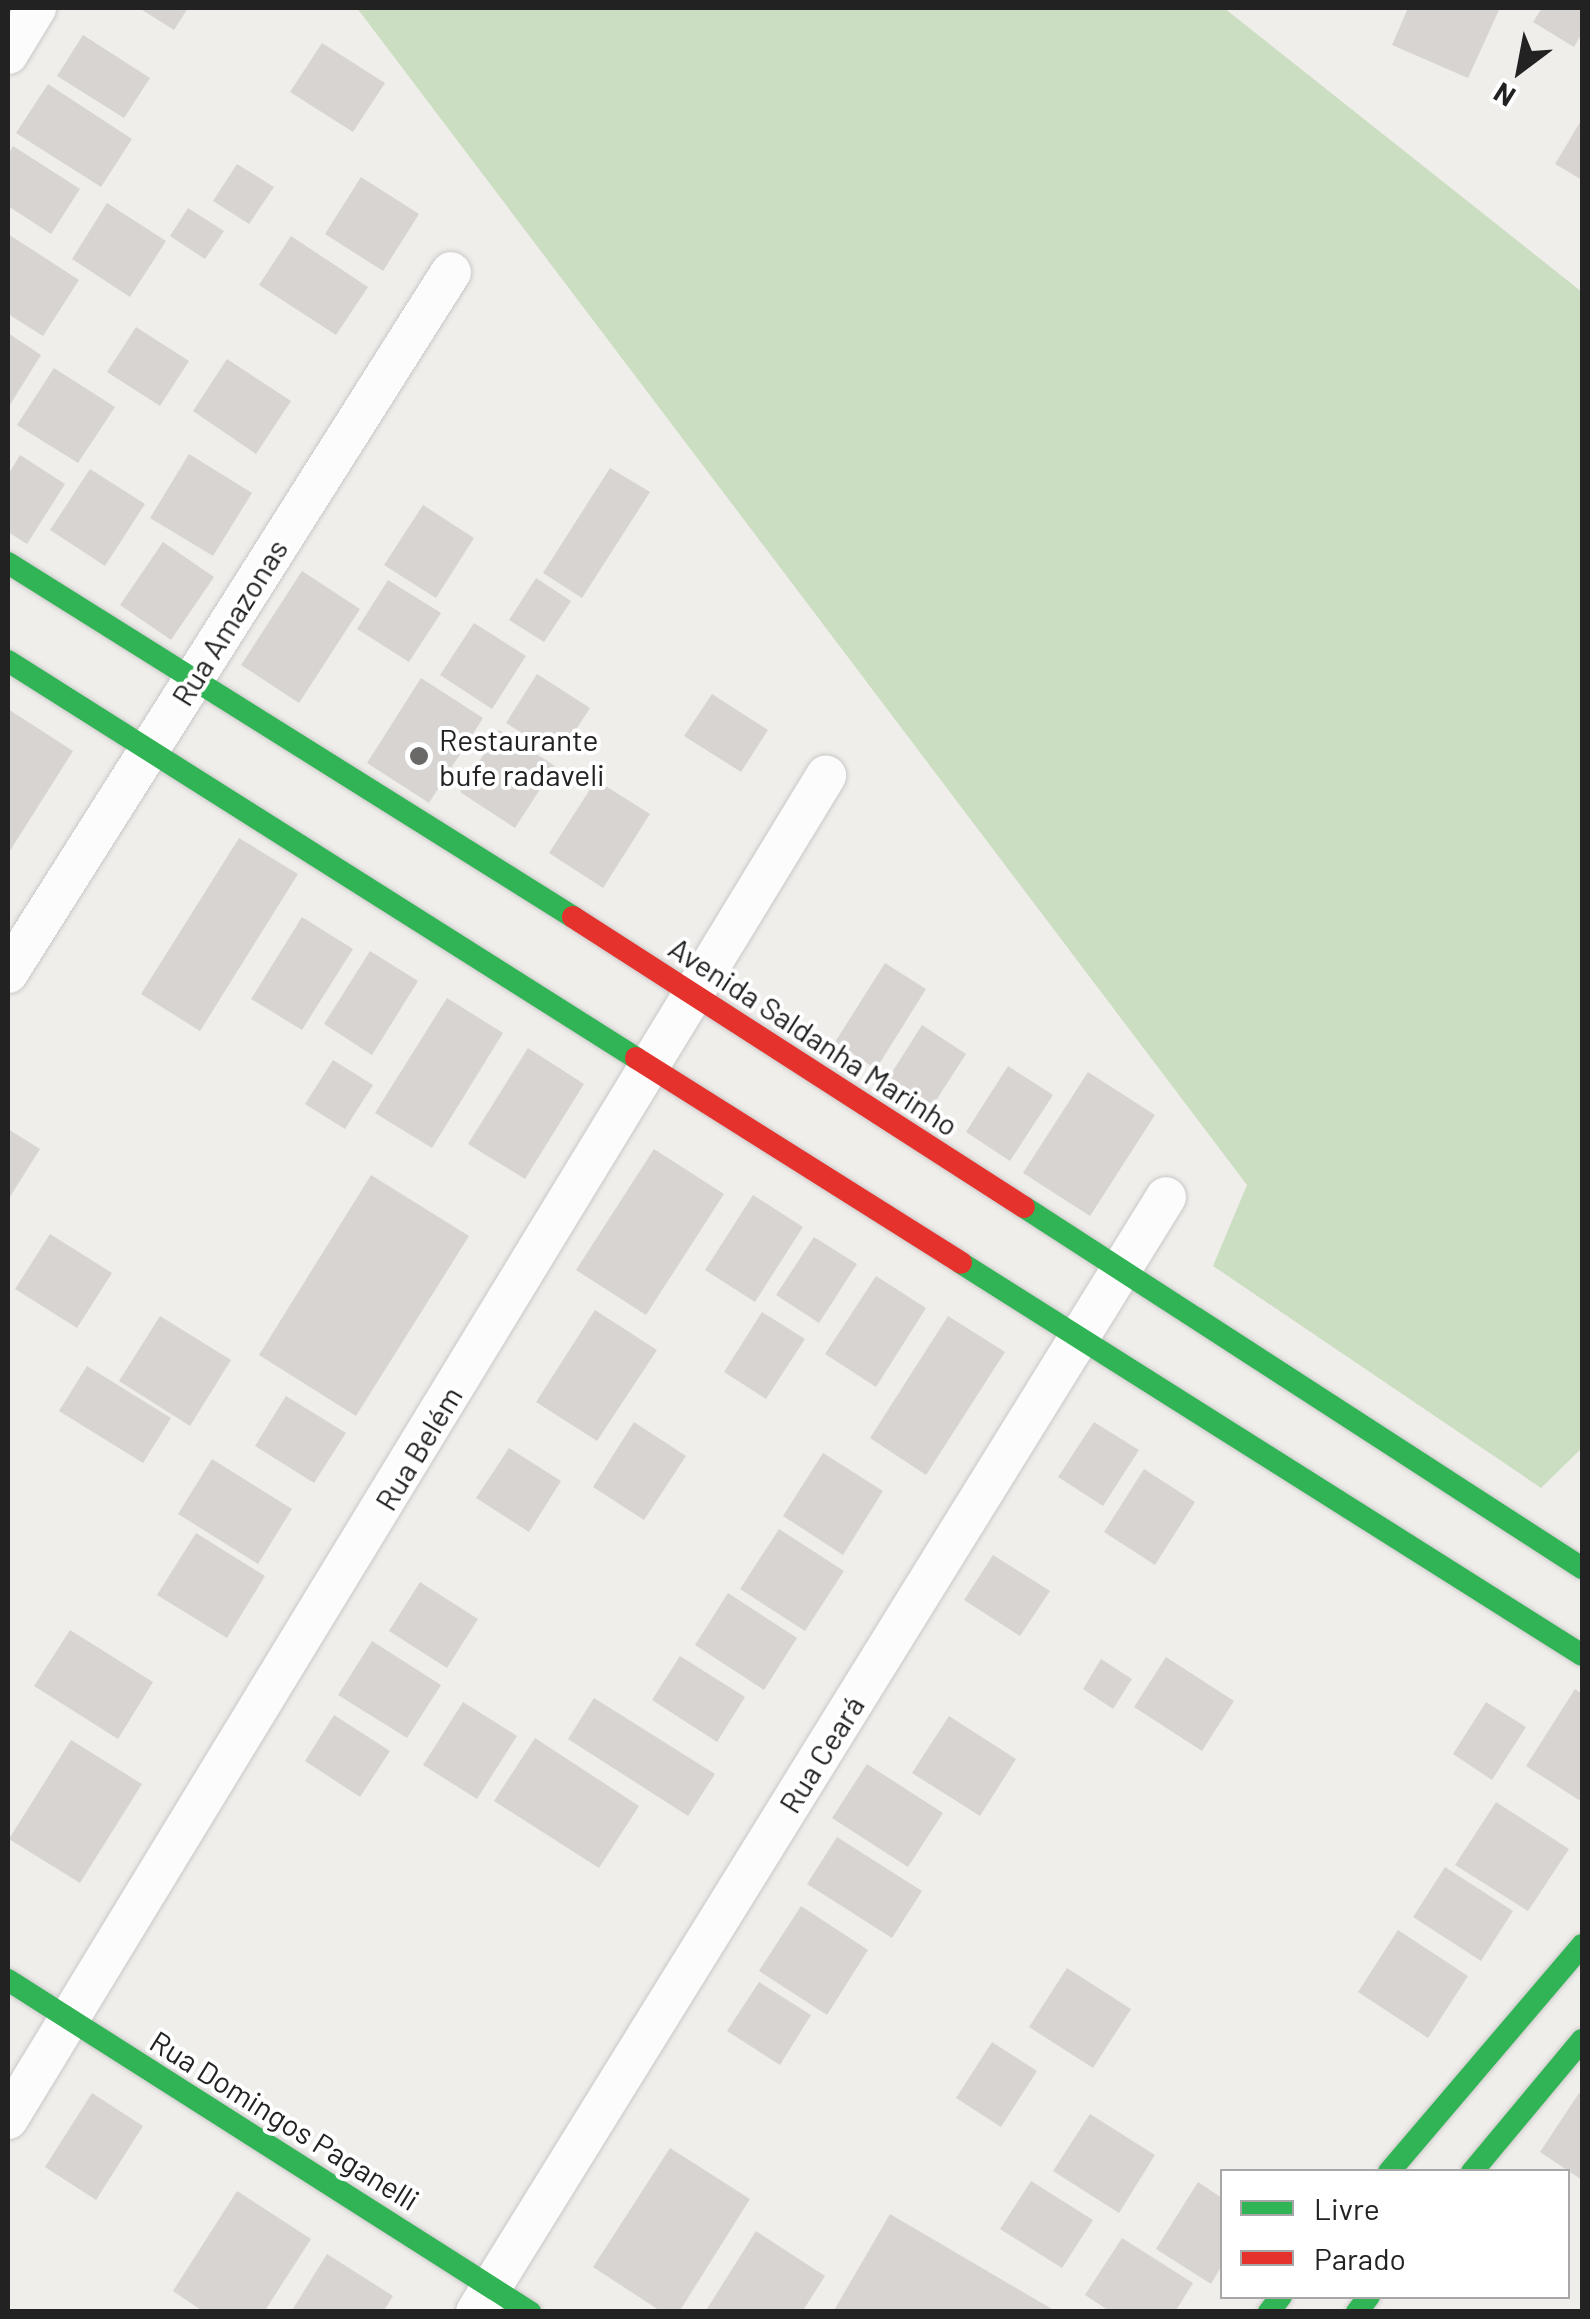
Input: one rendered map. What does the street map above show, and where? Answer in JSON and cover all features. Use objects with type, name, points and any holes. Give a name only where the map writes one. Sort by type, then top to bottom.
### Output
[{"type":"street","points":[[8,54],[36,8]]},
{"type":"street","name":"Rua Amazonas","points":[[8,972],[452,272]]},
{"type":"street","name":"Avenida Saldanha Marinho","points":[[8,563],[694,994],[1582,1568]]},
{"type":"street","points":[[8,661],[1582,1655]]},
{"type":"street","name":"Rua Belém","points":[[8,2118],[826,776]]},
{"type":"street","name":"Rua Ceará","points":[[484,2299],[1166,1197]]},
{"type":"street","points":[[1392,2169],[1582,1946]]},
{"type":"street","name":"Rua Domingos Paganelli","points":[[8,1980],[484,2299],[530,2312]]},
{"type":"street","points":[[1474,2169],[1582,2040]]},
{"type":"green space","points":[[357,8],[1224,8],[1582,292],[1582,1448],[1541,1488],[1213,1266],[1247,1185]]},
{"type":"building","points":[[139,8],[188,8],[174,30]]},
{"type":"building","points":[[1408,8],[1499,10],[1468,78],[1392,45]]},
{"type":"building","points":[[1542,8],[1582,8],[1582,33],[1574,47],[1533,22]]},
{"type":"building","points":[[83,35],[150,78],[124,118],[57,76]]},
{"type":"building","points":[[322,43],[385,83],[353,132],[290,92]]},
{"type":"building","points":[[48,84],[132,139],[101,187],[16,133]]},
{"type":"building","points":[[1582,119],[1582,180],[1555,164]]},
{"type":"building","points":[[13,146],[80,189],[51,234],[8,206],[8,155]]},
{"type":"building","points":[[237,164],[274,187],[249,224],[213,201]]},
{"type":"building","points":[[361,177],[419,214],[383,271],[325,234]]},
{"type":"building","points":[[107,203],[166,241],[130,297],[72,259]]},
{"type":"building","points":[[188,208],[224,231],[205,259],[170,236]]},
{"type":"building","points":[[8,234],[79,280],[43,336],[8,314]]},
{"type":"building","points":[[291,236],[368,287],[336,335],[259,285]]},
{"type":"building","points":[[136,327],[189,361],[160,406],[107,372]]},
{"type":"building","points":[[8,333],[41,355],[8,408]]},
{"type":"building","points":[[227,359],[291,401],[256,454],[193,411]]},
{"type":"building","points":[[54,368],[115,407],[78,463],[17,425]]},
{"type":"building","points":[[189,454],[252,493],[213,556],[150,518]]},
{"type":"building","points":[[20,455],[65,484],[27,544],[8,532],[8,475]]},
{"type":"building","points":[[610,468],[650,492],[582,598],[543,573]]},
{"type":"building","points":[[90,469],[145,504],[105,566],[50,530]]},
{"type":"building","points":[[423,505],[474,538],[436,598],[384,565]]},
{"type":"building","points":[[163,542],[214,577],[171,640],[120,605]]},
{"type":"building","points":[[302,571],[360,609],[299,703],[241,665]]},
{"type":"building","points":[[536,578],[571,601],[544,642],[509,620]]},
{"type":"building","points":[[388,580],[441,613],[409,662],[357,629]]},
{"type":"building","points":[[474,623],[526,656],[492,709],[440,675]]},
{"type":"building","points":[[537,674],[590,708],[559,756],[506,723]]},
{"type":"building","points":[[421,678],[483,718],[429,803],[367,763]]},
{"type":"building","points":[[712,694],[768,730],[741,772],[684,736]]},
{"type":"building","points":[[8,709],[73,751],[8,854]]},
{"type":"building","points":[[499,730],[555,766],[515,828],[460,792]]},
{"type":"building","points":[[596,780],[650,814],[603,888],[549,853]]},
{"type":"building","points":[[239,838],[298,874],[200,1031],[141,994]]},
{"type":"building","points":[[302,917],[353,949],[302,1030],[251,999]]},
{"type":"building","points":[[370,951],[418,981],[372,1055],[324,1024]]},
{"type":"building","points":[[885,963],[926,989],[876,1069],[835,1042]]},
{"type":"building","points":[[447,998],[503,1033],[432,1148],[375,1113]]},
{"type":"building","points":[[922,1025],[966,1054],[933,1105],[889,1077]]},
{"type":"building","points":[[528,1048],[584,1084],[525,1179],[468,1144]]},
{"type":"building","points":[[333,1060],[373,1085],[345,1129],[305,1104]]},
{"type":"building","points":[[1008,1066],[1053,1095],[1010,1161],[966,1132]]},
{"type":"building","points":[[1088,1072],[1155,1115],[1090,1216],[1023,1173]]},
{"type":"building","points":[[8,1129],[40,1149],[8,1200]]},
{"type":"building","points":[[654,1149],[724,1194],[646,1315],[576,1270]]},
{"type":"building","points":[[371,1175],[469,1236],[356,1416],[259,1355]]},
{"type":"building","points":[[753,1195],[803,1227],[755,1302],[705,1270]]},
{"type":"building","points":[[50,1234],[112,1273],[77,1328],[15,1289]]},
{"type":"building","points":[[814,1237],[857,1264],[819,1323],[776,1295]]},
{"type":"building","points":[[876,1276],[926,1308],[876,1387],[825,1354]]},
{"type":"building","points":[[595,1310],[657,1350],[597,1441],[536,1402]]},
{"type":"building","points":[[762,1312],[805,1339],[766,1399],[724,1372]]},
{"type":"building","points":[[160,1316],[231,1360],[190,1426],[119,1381]]},
{"type":"building","points":[[948,1316],[1005,1352],[926,1475],[870,1438]]},
{"type":"building","points":[[87,1366],[171,1418],[143,1463],[59,1411]]},
{"type":"building","points":[[286,1396],[346,1433],[314,1483],[255,1446]]},
{"type":"building","points":[[634,1422],[686,1456],[644,1520],[593,1487]]},
{"type":"building","points":[[1094,1422],[1139,1450],[1103,1506],[1058,1477]]},
{"type":"building","points":[[509,1448],[561,1481],[529,1532],[476,1498]]},
{"type":"building","points":[[823,1453],[883,1491],[843,1555],[783,1516]]},
{"type":"building","points":[[212,1459],[292,1509],[258,1564],[178,1514]]},
{"type":"building","points":[[1144,1469],[1195,1502],[1155,1565],[1104,1532]]},
{"type":"building","points":[[779,1529],[844,1571],[805,1631],[740,1589]]},
{"type":"building","points":[[196,1533],[265,1576],[227,1638],[157,1595]]},
{"type":"building","points":[[993,1555],[1050,1591],[1020,1636],[964,1600]]},
{"type":"building","points":[[420,1582],[478,1619],[447,1668],[389,1631]]},
{"type":"building","points":[[728,1593],[797,1638],[764,1690],[695,1645]]},
{"type":"building","points":[[70,1630],[153,1682],[118,1739],[34,1686]]},
{"type":"building","points":[[372,1641],[441,1685],[407,1738],[338,1695]]},
{"type":"building","points":[[680,1656],[745,1697],[717,1742],[652,1700]]},
{"type":"building","points":[[1166,1657],[1234,1701],[1202,1751],[1134,1707]]},
{"type":"building","points":[[1101,1659],[1132,1679],[1113,1709],[1083,1689]]},
{"type":"building","points":[[1575,1689],[1582,1694],[1582,1802],[1526,1766]]},
{"type":"building","points":[[594,1698],[715,1774],[688,1816],[568,1739]]},
{"type":"building","points":[[463,1702],[517,1736],[477,1799],[423,1765]]},
{"type":"building","points":[[1486,1702],[1526,1727],[1492,1780],[1453,1754]]},
{"type":"building","points":[[334,1715],[390,1751],[360,1797],[305,1761]]},
{"type":"building","points":[[949,1716],[1016,1759],[980,1816],[912,1773]]},
{"type":"building","points":[[535,1738],[639,1806],[599,1868],[494,1801]]},
{"type":"building","points":[[71,1740],[142,1784],[80,1883],[9,1839]]},
{"type":"building","points":[[867,1764],[943,1813],[908,1867],[832,1818]]},
{"type":"building","points":[[1496,1802],[1569,1849],[1528,1911],[1455,1865]]},
{"type":"building","points":[[837,1837],[922,1891],[892,1938],[807,1884]]},
{"type":"building","points":[[1445,1867],[1513,1911],[1481,1961],[1413,1917]]},
{"type":"building","points":[[801,1906],[868,1950],[827,2015],[759,1971]]},
{"type":"building","points":[[1398,1930],[1468,1976],[1428,2038],[1358,1992]]},
{"type":"building","points":[[1067,1968],[1131,2009],[1093,2068],[1029,2027]]},
{"type":"building","points":[[759,1982],[811,2015],[780,2065],[727,2031]]},
{"type":"building","points":[[992,2042],[1037,2071],[1001,2127],[956,2098]]},
{"type":"building","points":[[92,2093],[143,2126],[96,2200],[45,2167]]},
{"type":"building","points":[[1579,2093],[1582,2095],[1582,2180],[1540,2152]]},
{"type":"building","points":[[1090,2114],[1155,2155],[1119,2213],[1053,2171]]},
{"type":"building","points":[[670,2148],[750,2199],[679,2312],[662,2312],[593,2267]]},
{"type":"building","points":[[1031,2181],[1093,2220],[1062,2268],[1000,2229]]},
{"type":"building","points":[[1198,2182],[1220,2197],[1220,2268],[1211,2284],[1156,2249]]},
{"type":"building","points":[[237,2191],[311,2239],[264,2312],[204,2312],[173,2291]]},
{"type":"building","points":[[890,2214],[1057,2312],[833,2312]]},
{"type":"building","points":[[756,2231],[825,2276],[802,2312],[705,2312]]},
{"type":"building","points":[[1122,2238],[1193,2283],[1175,2312],[1111,2312],[1085,2295]]},
{"type":"building","points":[[327,2254],[393,2296],[383,2312],[291,2312]]},
{"type":"traffic: fast","points":[[8,563],[573,917]]},
{"type":"traffic: fast","points":[[8,661],[636,1058]]},
{"type":"traffic: fast","points":[[1024,1207],[1582,1568]]},
{"type":"traffic: fast","points":[[961,1263],[1582,1655]]},
{"type":"traffic: fast","points":[[1392,2169],[1582,1945]]},
{"type":"traffic: fast","points":[[8,1980],[530,2312]]},
{"type":"traffic: fast","points":[[1474,2169],[1582,2040]]},
{"type":"traffic: fast","points":[[1269,2312],[1279,2299]]},
{"type":"traffic: fast","points":[[1357,2312],[1367,2299]]},
{"type":"traffic: jam","points":[[573,917],[1024,1207]]},
{"type":"traffic: jam","points":[[636,1058],[961,1263]]},
{"type":"place","name":"Restaurante bufe radaveli","points":[[419,756]]}]
